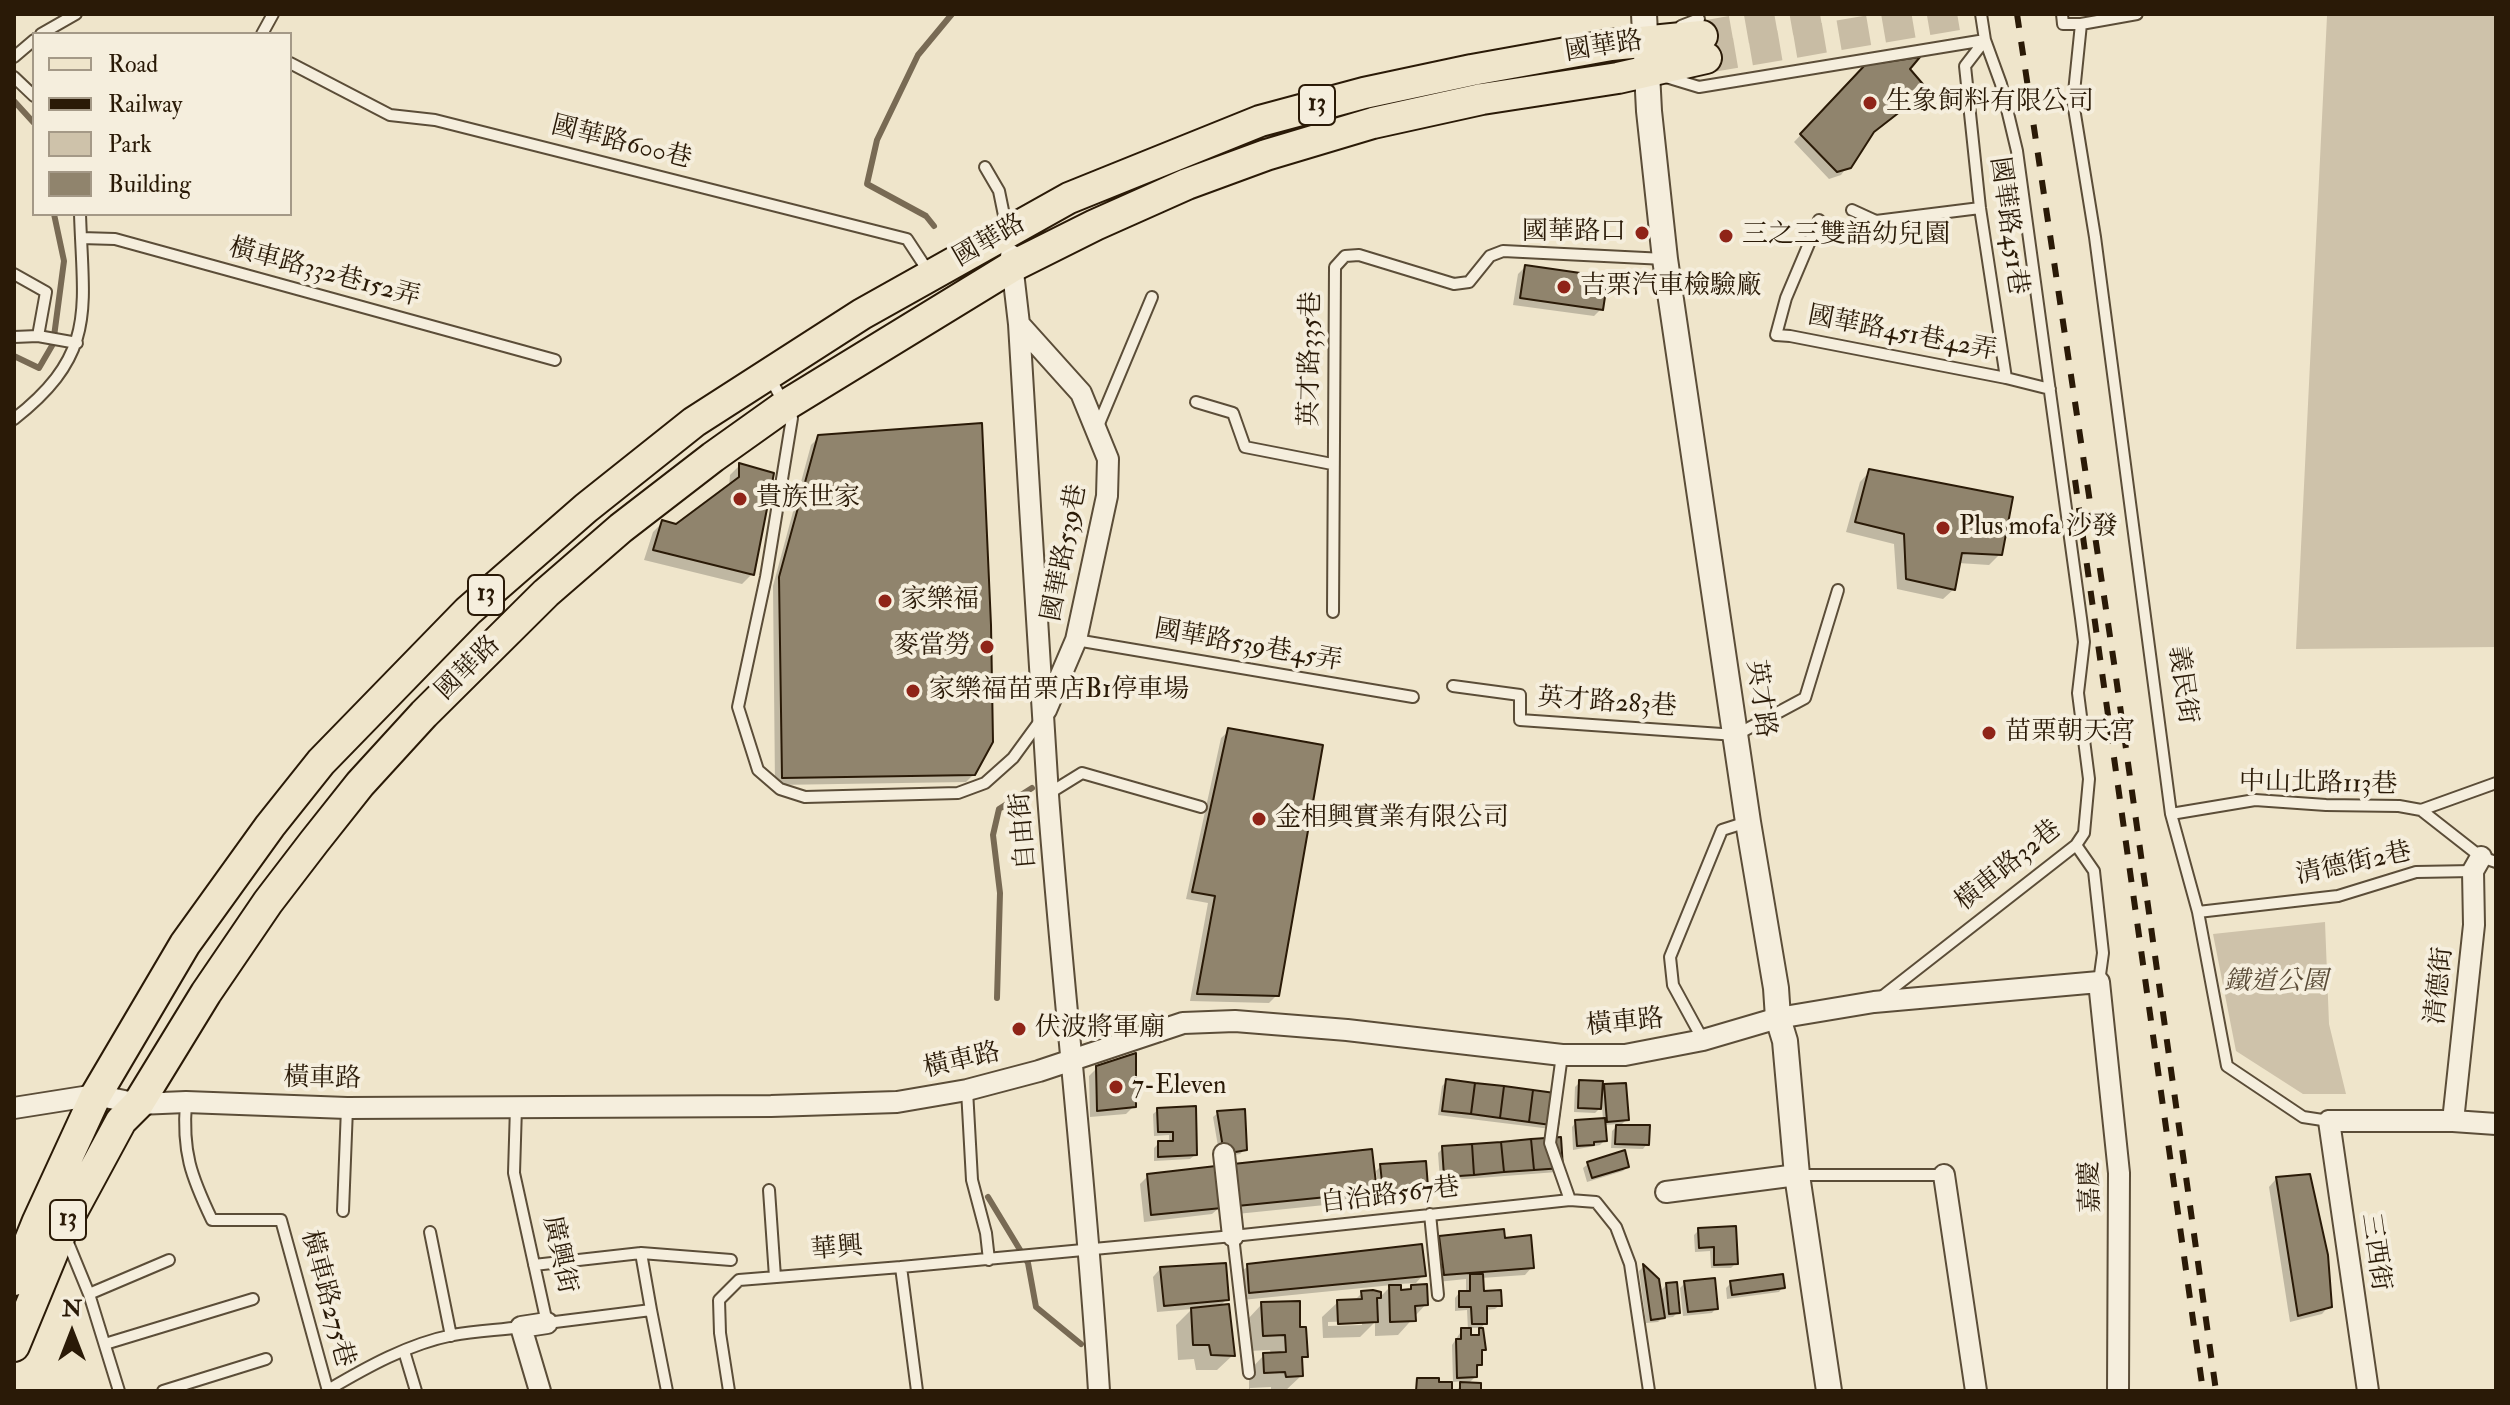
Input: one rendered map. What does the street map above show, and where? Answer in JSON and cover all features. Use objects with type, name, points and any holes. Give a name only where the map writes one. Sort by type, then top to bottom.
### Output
[{"type":"main road","name":"國華路","points":[[14,1346],[96,1095],[185,944],[270,826],[321,762],[468,611],[586,508],[694,422],[862,314],[1069,198],[1260,121],[1364,93],[1645,28],[1701,40]]},
{"type":"main road","name":"國華路","points":[[14,1280],[121,1121],[138,1104],[198,1005],[268,902],[360,784],[424,714],[546,593],[621,528],[786,405],[1013,266],[1187,184],[1266,155],[1373,123],[1482,99],[1648,71],[1701,40]]},
{"type":"main road","name":"國華路","points":[[395,687],[424,714]]},
{"type":"street","name":"英才路","points":[[1645,28],[1649,111],[1665,259],[1748,822],[1776,988],[1778,1018],[1785,1041],[1797,1175],[1829,1391]]},
{"type":"street","name":"自由街","points":[[1007,232],[1019,324],[1048,794],[1070,1061],[1090,1249],[1099,1391]]},
{"type":"street","name":"國華路539巷","points":[[1019,324],[1081,393],[1108,459],[1107,496],[1076,640],[1043,716]]},
{"type":"street","name":"清德街","points":[[2453,1121],[2483,863]]},
{"type":"street","name":"橫車路","points":[[14,1108],[96,1095],[138,1104],[186,1102],[347,1108],[897,1102],[967,1090],[1070,1061],[1183,1023],[1235,1021],[1347,1030],[1562,1055],[1625,1055],[1703,1040],[1778,1018],[1874,1002],[2099,982]]},
{"type":"street","name":"嘉慶","points":[[2099,982],[2119,1173],[2118,1391]]},
{"type":"street","name":"義民街","points":[[2329,1121],[2496,1124]]},
{"type":"street","name":"三西街","points":[[2329,1121],[2368,1391]]},
{"type":"street","points":[[1224,1154],[1233,1236]]},
{"type":"street","points":[[1666,1192],[1797,1175]]},
{"type":"street","points":[[1944,1175],[1976,1391]]},
{"type":"street","name":"廣興街","points":[[521,1327],[547,1323]]},
{"type":"street","points":[[521,1327],[540,1391]]},
{"type":"lane","points":[[44,32],[76,14]]},
{"type":"lane","points":[[263,32],[273,14]]},
{"type":"lane","name":"橫車路32巷","points":[[1874,1002],[2076,845],[2084,833],[2089,779],[2078,693],[2084,642],[2017,151],[2001,84],[1985,40],[1981,14]]},
{"type":"lane","points":[[2062,14],[2063,24],[2081,24],[2137,14]]},
{"type":"lane","name":"義民街","points":[[2081,24],[2073,102],[2095,237],[2171,814],[2198,912],[2227,1066],[2303,1117],[2329,1121]]},
{"type":"lane","points":[[1648,71],[1699,87],[1985,40]]},
{"type":"lane","name":"國華路451巷","points":[[1985,40],[1965,66],[1980,208],[2006,378]]},
{"type":"lane","points":[[14,57],[32,42]]},
{"type":"lane","name":"國華路600巷","points":[[292,64],[390,115],[435,120],[907,239],[931,276]]},
{"type":"lane","points":[[14,77],[32,94]]},
{"type":"lane","points":[[985,167],[999,191],[1007,232]]},
{"type":"lane","points":[[1852,210],[1876,221],[1980,208]]},
{"type":"lane","points":[[14,419],[50,386],[77,343],[83,318],[80,216]]},
{"type":"lane","name":"國華路451巷42弄","points":[[1819,220],[1786,298],[1776,335],[2006,378]]},
{"type":"lane","name":"橫車路332巷152弄","points":[[81,238],[115,239],[555,360]]},
{"type":"lane","name":"英才路335巷","points":[[1333,612],[1335,267],[1345,256],[1359,255],[1454,284],[1469,282],[1490,256],[1503,251],[1665,259]]},
{"type":"lane","points":[[14,274],[46,292],[38,336]]},
{"type":"lane","points":[[1097,428],[1152,297]]},
{"type":"lane","points":[[14,337],[38,336],[77,343]]},
{"type":"lane","points":[[767,373],[792,418],[766,577],[738,707],[758,770],[780,789],[805,797],[958,793],[985,783],[1013,758],[1043,716]]},
{"type":"lane","points":[[2006,378],[2050,389]]},
{"type":"lane","points":[[1196,402],[1233,413],[1245,447],[1332,464]]},
{"type":"lane","points":[[1736,735],[1805,698],[1838,590]]},
{"type":"lane","name":"國華路539巷45弄","points":[[1076,640],[1413,697]]},
{"type":"lane","name":"英才路283巷","points":[[1453,686],[1520,695],[1520,720],[1736,735]]},
{"type":"lane","points":[[1048,794],[1082,773],[1201,807]]},
{"type":"lane","points":[[2421,810],[2496,783]]},
{"type":"lane","name":"中山北路113巷","points":[[2171,814],[2255,800],[2399,806],[2421,810],[2483,863]]},
{"type":"lane","points":[[1703,1040],[1673,985],[1670,957],[1722,830],[1748,822]]},
{"type":"lane","points":[[2076,845],[2094,871],[2103,953],[2099,982]]},
{"type":"lane","name":"清德街2巷","points":[[2198,912],[2338,896],[2416,872],[2483,863]]},
{"type":"lane","points":[[1562,1055],[1550,1143],[1570,1200]]},
{"type":"lane","points":[[967,1090],[972,1180],[986,1233],[989,1260]]},
{"type":"lane","name":"橫車路275巷","points":[[186,1102],[183,1133],[191,1177],[212,1220],[281,1220],[328,1391]]},
{"type":"lane","name":"廣興街","points":[[516,1107],[514,1173],[547,1323]]},
{"type":"lane","points":[[343,1211],[347,1108]]},
{"type":"lane","points":[[1797,1175],[1944,1175]]},
{"type":"lane","points":[[769,1190],[775,1277]]},
{"type":"lane","name":"自治路567巷","points":[[989,1260],[1570,1200],[1596,1202],[1616,1227],[1630,1264],[1649,1391]]},
{"type":"lane","points":[[1430,1214],[1438,1295]]},
{"type":"lane","points":[[55,1216],[89,1294],[119,1391]]},
{"type":"lane","points":[[430,1232],[451,1336]]},
{"type":"lane","points":[[1233,1236],[1249,1373]]},
{"type":"lane","points":[[641,1253],[667,1391]]},
{"type":"lane","points":[[534,1265],[641,1253],[731,1260]]},
{"type":"lane","points":[[89,1294],[169,1260]]},
{"type":"lane","name":"華興","points":[[729,1391],[720,1333],[719,1300],[739,1280],[989,1260]]},
{"type":"lane","name":"華興","points":[[901,1267],[917,1391]]},
{"type":"lane","points":[[105,1344],[253,1299]]},
{"type":"lane","points":[[547,1323],[651,1310]]},
{"type":"lane","points":[[328,1391],[365,1368],[404,1351],[451,1336],[521,1327]]},
{"type":"lane","points":[[404,1351],[416,1391]]},
{"type":"lane","points":[[163,1391],[266,1359]]},
{"type":"green space","points":[[2496,14],[2496,647],[2296,649],[2327,16]]},
{"type":"green space","name":"鐵道公園","points":[[2325,922],[2329,1024],[2346,1094],[2303,1094],[2236,1051],[2213,934]]},
{"type":"building","name":"生象飼料有限公司","points":[[1920,57],[1910,69],[1928,90],[1874,132],[1851,168],[1837,172],[1800,134],[1865,65]]},
{"type":"building","name":"吉栗汽車檢驗廠","points":[[1525,265],[1608,277],[1603,310],[1520,298]]},
{"type":"building","name":"家樂福","points":[[982,423],[993,742],[975,775],[782,778],[779,577],[818,435]]},
{"type":"building","name":"貴族世家","points":[[739,463],[774,473],[754,575],[653,550],[662,520],[676,524],[739,477]]},
{"type":"building","name":"Plus mofa 沙發","points":[[1869,469],[2013,497],[2002,555],[1962,553],[1955,590],[1906,579],[1904,534],[1855,522]]},
{"type":"building","name":"金相興實業有限公司","points":[[1228,728],[1323,745],[1279,996],[1197,994],[1215,896],[1192,892]]},
{"type":"building","name":"7-Eleven","points":[[1136,1053],[1136,1107],[1097,1111],[1096,1066]]},
{"type":"building","points":[[1446,1079],[1475,1083],[1471,1114],[1442,1111]]},
{"type":"building","points":[[1579,1080],[1603,1081],[1601,1109],[1578,1108]]},
{"type":"building","points":[[1475,1083],[1504,1086],[1500,1118],[1471,1114]]},
{"type":"building","points":[[1626,1083],[1629,1120],[1607,1122],[1604,1084]]},
{"type":"building","points":[[1504,1086],[1533,1090],[1529,1122],[1500,1118]]},
{"type":"building","points":[[1533,1090],[1562,1094],[1558,1126],[1529,1122]]},
{"type":"building","points":[[1196,1106],[1197,1155],[1158,1157],[1158,1141],[1173,1141],[1173,1132],[1158,1132],[1157,1108]]},
{"type":"building","points":[[1245,1109],[1247,1150],[1224,1154],[1217,1111]]},
{"type":"building","points":[[1605,1118],[1607,1141],[1577,1146],[1575,1120]]},
{"type":"building","points":[[1616,1125],[1650,1125],[1649,1145],[1615,1144]]},
{"type":"building","points":[[1561,1137],[1563,1168],[1534,1170],[1531,1139]]},
{"type":"building","points":[[1531,1139],[1534,1170],[1504,1172],[1501,1142]]},
{"type":"building","points":[[1501,1142],[1504,1172],[1474,1175],[1472,1144]]},
{"type":"building","points":[[1472,1144],[1474,1175],[1444,1177],[1442,1146]]},
{"type":"building","points":[[1372,1149],[1377,1192],[1237,1206],[1233,1164]]},
{"type":"building","points":[[1625,1150],[1629,1167],[1592,1178],[1587,1162]]},
{"type":"building","points":[[1426,1161],[1428,1187],[1383,1191],[1380,1164]]},
{"type":"building","points":[[1216,1166],[1222,1208],[1151,1215],[1147,1174]]},
{"type":"building","points":[[2310,1174],[2328,1255],[2332,1307],[2298,1316],[2276,1177]]},
{"type":"building","points":[[1736,1226],[1738,1264],[1714,1265],[1714,1247],[1699,1248],[1698,1228]]},
{"type":"building","points":[[1504,1229],[1505,1238],[1531,1235],[1534,1268],[1444,1275],[1439,1236]]},
{"type":"building","points":[[1422,1244],[1426,1276],[1249,1293],[1247,1264]]},
{"type":"building","points":[[1226,1263],[1229,1300],[1164,1306],[1160,1267]]},
{"type":"building","points":[[1643,1264],[1659,1279],[1665,1318],[1651,1320]]},
{"type":"building","points":[[1470,1274],[1483,1274],[1484,1291],[1501,1290],[1502,1306],[1487,1306],[1487,1324],[1472,1324],[1471,1307],[1459,1307],[1459,1291],[1470,1291]]},
{"type":"building","points":[[1783,1274],[1785,1288],[1732,1295],[1730,1281]]},
{"type":"building","points":[[1715,1278],[1718,1309],[1688,1312],[1684,1281]]},
{"type":"building","points":[[1677,1282],[1680,1313],[1669,1314],[1666,1283]]},
{"type":"building","points":[[1427,1284],[1428,1305],[1415,1306],[1416,1321],[1390,1322],[1389,1285],[1401,1285],[1401,1290],[1411,1289],[1411,1285]]},
{"type":"building","points":[[1361,1291],[1381,1292],[1381,1298],[1377,1298],[1378,1322],[1338,1324],[1337,1300],[1362,1299]]},
{"type":"building","points":[[1300,1301],[1300,1327],[1306,1327],[1308,1357],[1302,1357],[1303,1376],[1286,1377],[1285,1372],[1264,1373],[1263,1353],[1286,1352],[1285,1335],[1263,1336],[1261,1302]]},
{"type":"building","points":[[1229,1304],[1235,1356],[1211,1355],[1209,1345],[1193,1345],[1191,1308]]},
{"type":"building","points":[[1461,1328],[1471,1328],[1471,1335],[1479,1335],[1479,1328],[1483,1328],[1486,1350],[1482,1350],[1482,1365],[1477,1365],[1477,1377],[1457,1378],[1456,1339],[1461,1339]]},
{"type":"building","points":[[1417,1378],[1439,1378],[1439,1382],[1452,1382],[1452,1391],[1416,1391]]},
{"type":"building","points":[[1460,1382],[1481,1383],[1481,1391],[1460,1391]]},
{"type":"waterway","points":[[934,226],[926,216],[867,184],[877,140],[918,55],[952,14]]},
{"type":"waterway","points":[[14,101],[32,121]]},
{"type":"waterway","points":[[14,356],[39,368],[53,344],[64,261],[54,216]]},
{"type":"waterway","points":[[997,998],[1000,893],[993,835],[999,809],[1032,788]]},
{"type":"waterway","points":[[988,1197],[1028,1263],[1036,1307],[1081,1344]]},
{"type":"tunnel","points":[[1702,36],[1827,14]]},
{"type":"tunnel","points":[[1706,58],[1964,14]]},
{"type":"railway","points":[[2017,14],[2114,663],[2216,1391]]},
{"type":"railway","points":[[2075,480],[2203,1391]]},
{"type":"place","name":"生象飼料有限公司","points":[[1870,103]]},
{"type":"place","name":"國華路口","points":[[1642,233]]},
{"type":"place","name":"三之三雙語幼兒園","points":[[1726,236]]},
{"type":"place","name":"吉栗汽車檢驗廠","points":[[1564,287]]},
{"type":"place","name":"貴族世家","points":[[740,499]]},
{"type":"place","name":"Plus mofa 沙發","points":[[1943,528]]},
{"type":"place","name":"家樂福","points":[[885,601]]},
{"type":"place","name":"麥當勞","points":[[987,647]]},
{"type":"place","name":"家樂福苗栗店B1停車場","points":[[913,691]]},
{"type":"place","name":"苗栗朝天宮","points":[[1989,733]]},
{"type":"place","name":"金相興實業有限公司","points":[[1259,819]]},
{"type":"place","name":"伏波將軍廟","points":[[1019,1029]]},
{"type":"place","name":"7-Eleven","points":[[1116,1087]]}]
